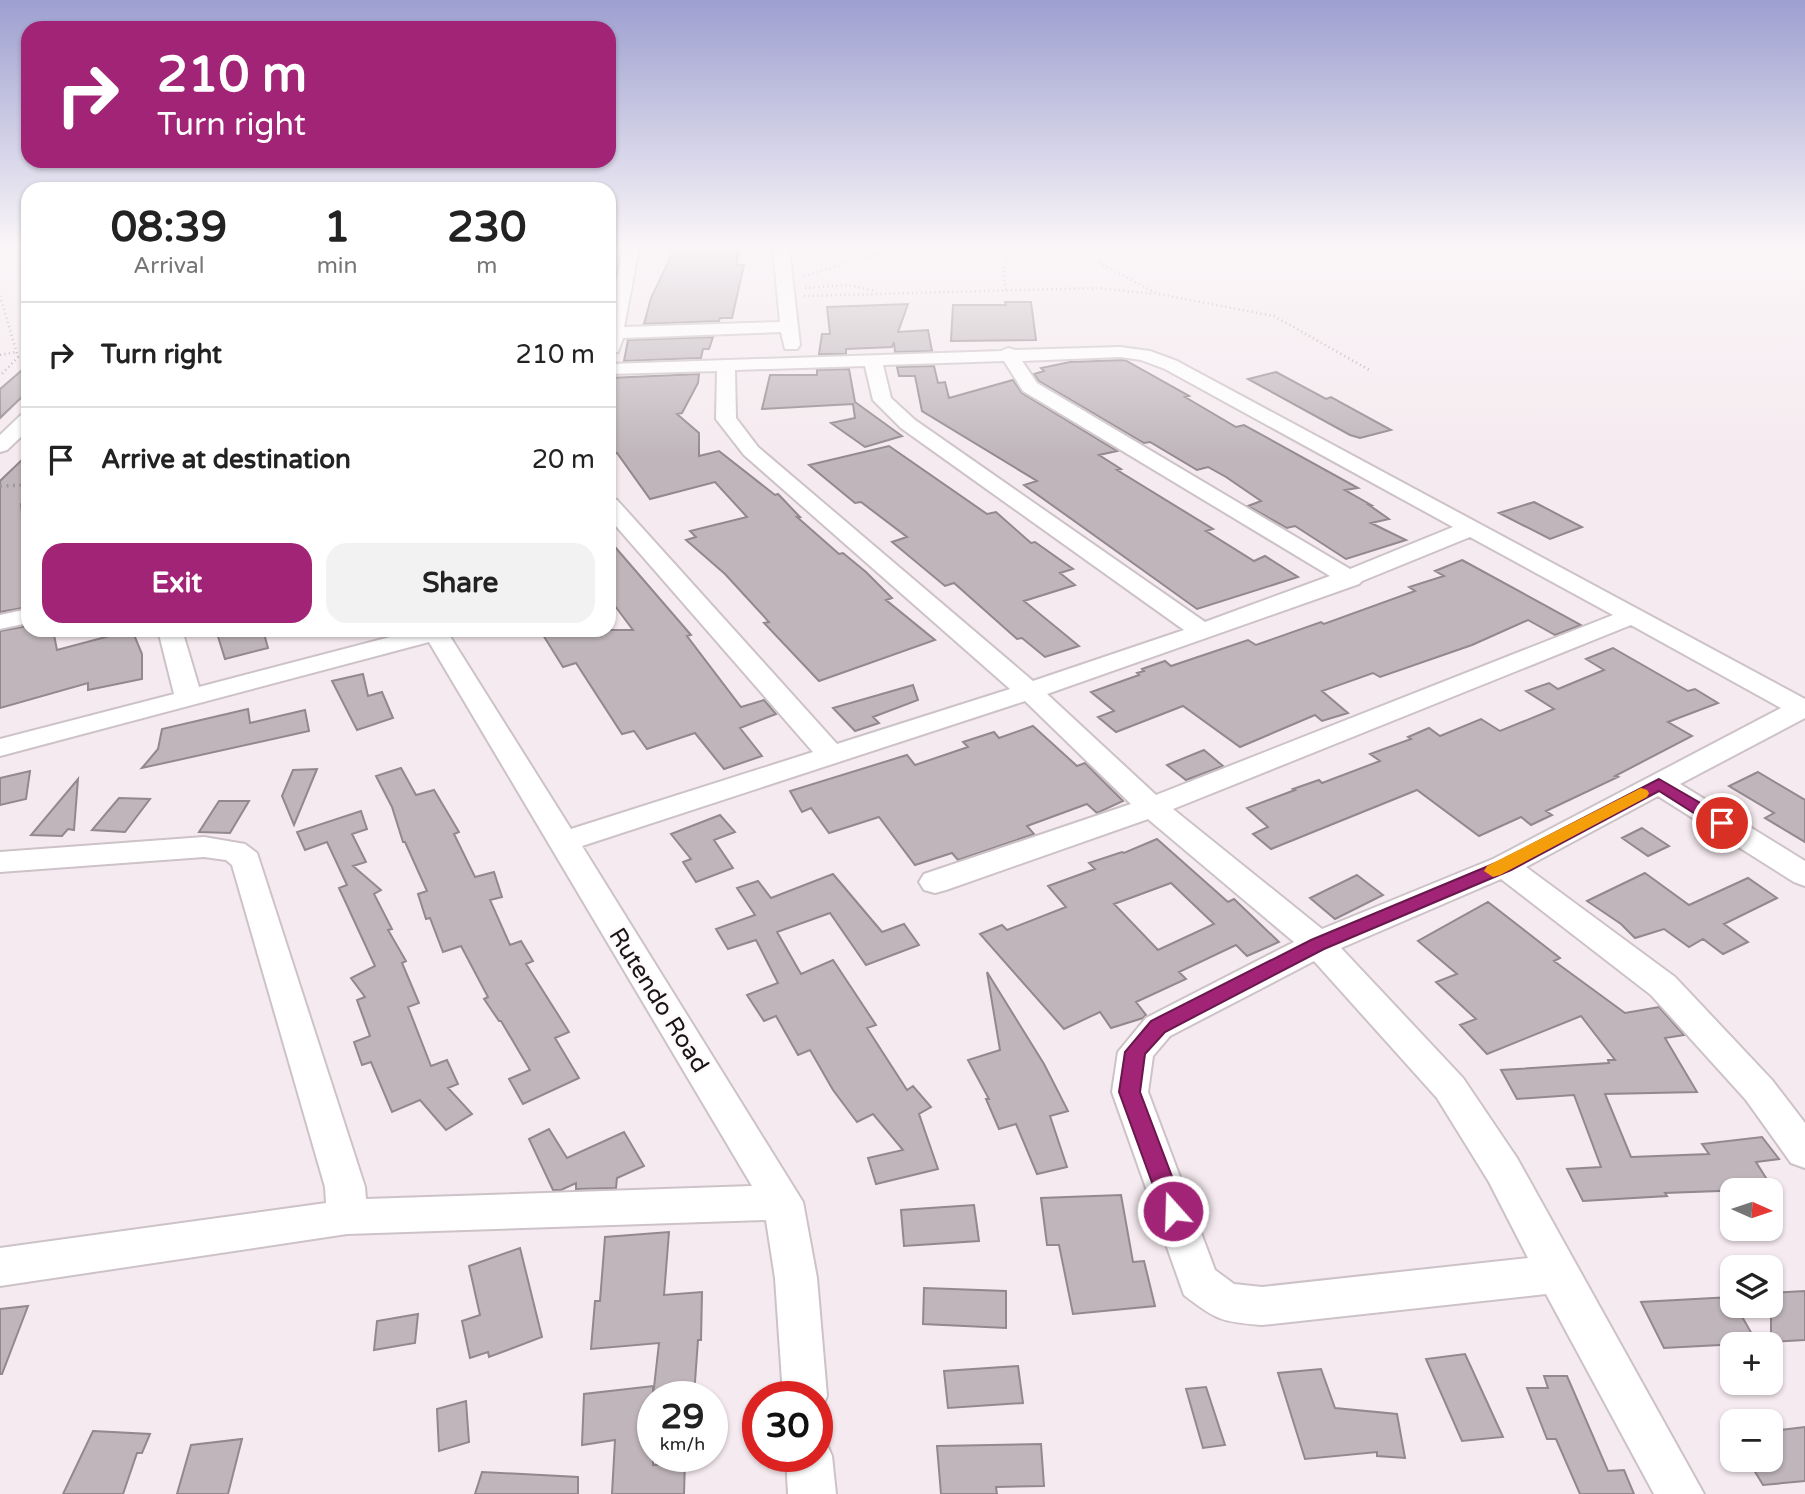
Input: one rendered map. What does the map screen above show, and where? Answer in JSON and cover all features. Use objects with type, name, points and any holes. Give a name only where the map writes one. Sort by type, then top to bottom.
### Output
[{"type":"street","points":[[786,318],[794,362]]},
{"type":"street","points":[[616,333],[787,327]]},
{"type":"street","points":[[616,369],[1007,354],[1120,352],[1144,355],[1171,365],[1803,709]]},
{"type":"street","points":[[1007,354],[1030,387],[1351,579]]},
{"type":"street","points":[[873,359],[881,400],[908,424],[1202,631]]},
{"type":"street","points":[[726,365],[726,419],[751,451],[1029,691],[1152,807],[1318,944],[1450,1088],[1503,1170],[1557,1274],[1679,1494]]},
{"type":"street","points":[[0,446],[21,426]]},
{"type":"street","points":[[616,513],[830,754]]},
{"type":"street","points":[[563,842],[1029,691],[1351,579],[1469,529]]},
{"type":"street","points":[[935,882],[1152,807],[1630,617]]},
{"type":"street","points":[[0,622],[21,618]]},
{"type":"street","points":[[172,637],[189,700]]},
{"type":"street","points":[[0,748],[189,700],[413,637]]},
{"type":"street","name":"Rutendo Road","points":[[438,637],[783,1202],[796,1278],[804,1381]]},
{"type":"street","points":[[1557,1274],[1262,1306],[1226,1303],[1199,1282],[1130,1092],[1136,1052],[1158,1027],[1318,944],[1504,866],[1803,709]]},
{"type":"street","points":[[1659,784],[1805,875]]},
{"type":"street","points":[[0,862],[204,848],[234,850],[246,860],[345,1187],[347,1217]]},
{"type":"street","points":[[1504,866],[1663,986],[1759,1090],[1805,1152]]},
{"type":"street","points":[[0,1267],[347,1217],[783,1202]]},
{"type":"street","points":[[811,1472],[813,1494]]},
{"type":"path","points":[[0,376],[18,357],[6,318]]},
{"type":"path","points":[[1277,318],[1371,371]]},
{"type":"path","points":[[0,355],[16,352]]},
{"type":"path","points":[[0,486],[21,485]]},
{"type":"building","points":[[646,318],[732,318],[720,318],[719,321],[644,324]]},
{"type":"building","points":[[828,318],[903,318],[898,332],[928,330],[932,351],[895,352],[894,342],[892,347],[846,349],[846,354],[819,354],[822,334],[830,334]]},
{"type":"building","points":[[952,318],[1033,318],[1036,340],[951,341]]},
{"type":"building","points":[[713,337],[709,349],[703,349],[701,358],[624,361],[628,340]]},
{"type":"building","points":[[1125,360],[1189,396],[1185,397],[1236,427],[1244,425],[1358,488],[1345,490],[1389,519],[1371,523],[1406,540],[1346,559],[1295,526],[1287,528],[1248,506],[1261,501],[1226,477],[1208,467],[1197,470],[1150,442],[1144,443],[1039,381],[1034,374],[1044,371],[1041,368],[1070,362]]},
{"type":"building","points":[[934,366],[938,383],[945,382],[949,398],[1013,380],[1022,393],[1117,451],[1099,455],[1121,469],[1117,470],[1213,529],[1206,531],[1254,561],[1265,556],[1298,577],[1197,609],[1024,485],[1037,481],[922,411],[915,376],[899,376],[897,367]]},
{"type":"building","points":[[849,369],[855,402],[902,436],[865,447],[831,423],[855,418],[853,404],[762,409],[770,375],[817,375],[817,370]]},
{"type":"building","points":[[21,371],[21,398],[0,418],[0,389]]},
{"type":"building","points":[[1276,372],[1326,399],[1331,397],[1391,430],[1360,438],[1350,435],[1248,379]]},
{"type":"building","points":[[699,374],[698,383],[682,413],[677,414],[699,433],[699,456],[719,451],[775,495],[778,494],[800,517],[797,517],[839,554],[843,553],[866,572],[892,598],[886,600],[935,640],[819,681],[764,623],[769,622],[725,574],[686,540],[696,537],[690,531],[747,517],[715,482],[650,499],[616,453],[616,378]]},
{"type":"building","points":[[889,446],[987,514],[996,512],[1031,543],[1035,542],[1073,569],[1060,573],[1075,585],[1024,601],[1079,646],[1045,657],[1022,638],[1017,639],[954,583],[945,586],[892,542],[907,537],[861,502],[855,503],[809,465]]},
{"type":"building","points":[[21,461],[21,608],[0,612],[0,481]]},
{"type":"building","points":[[1534,502],[1582,527],[1550,539],[1499,513]]},
{"type":"building","points":[[616,548],[691,635],[687,636],[741,707],[764,700],[776,714],[740,728],[762,756],[724,769],[695,733],[647,749],[634,731],[622,734],[576,663],[563,667],[544,637],[616,637],[616,630],[633,630],[616,607]]},
{"type":"building","points":[[1462,560],[1581,625],[1555,635],[1528,620],[1472,645],[1380,677],[1373,673],[1322,691],[1348,713],[1322,721],[1315,715],[1240,747],[1183,706],[1116,732],[1098,717],[1114,711],[1091,692],[1139,675],[1137,673],[1144,671],[1142,669],[1165,661],[1171,666],[1248,640],[1256,645],[1321,622],[1324,624],[1415,591],[1409,587],[1444,576],[1435,571]]},
{"type":"building","points":[[21,627],[21,637],[54,637],[57,650],[106,637],[135,637],[142,654],[142,679],[88,690],[88,683],[0,708],[0,631]]},
{"type":"building","points":[[218,637],[265,637],[268,648],[225,659]]},
{"type":"building","points":[[1613,648],[1688,691],[1695,689],[1718,703],[1668,722],[1692,736],[1615,776],[1618,777],[1546,811],[1552,815],[1531,825],[1521,817],[1479,836],[1417,790],[1271,849],[1253,834],[1268,827],[1247,808],[1295,790],[1293,789],[1319,780],[1322,783],[1380,761],[1370,754],[1411,739],[1408,737],[1429,728],[1440,736],[1481,719],[1500,731],[1554,709],[1526,691],[1549,683],[1558,689],[1604,670],[1586,659]]},
{"type":"building","points":[[363,674],[368,696],[382,692],[393,718],[357,730],[332,681]]},
{"type":"building","points":[[913,685],[918,700],[873,717],[879,723],[855,731],[833,708]]},
{"type":"building","points":[[248,709],[250,723],[305,710],[309,731],[142,768],[158,749],[162,729]]},
{"type":"building","points":[[1033,726],[1077,766],[1085,763],[1123,801],[1097,813],[1087,804],[1027,826],[1034,834],[958,860],[952,853],[915,865],[879,817],[829,833],[811,808],[802,812],[790,791],[907,755],[915,765],[968,747],[963,742],[994,732],[999,738]]},
{"type":"building","points":[[1204,750],[1223,766],[1186,780],[1167,765]]},
{"type":"building","points":[[401,768],[416,795],[434,790],[459,832],[454,834],[475,877],[494,872],[502,897],[490,900],[510,945],[521,941],[533,961],[526,964],[569,1032],[555,1038],[579,1078],[523,1104],[509,1079],[530,1070],[501,1021],[484,999],[488,997],[461,946],[443,952],[430,918],[426,919],[418,894],[427,891],[376,776]]},
{"type":"building","points":[[317,769],[294,825],[282,796],[293,770]]},
{"type":"building","points":[[30,771],[26,799],[0,805],[0,778]]},
{"type":"building","points":[[1758,772],[1805,800],[1805,842],[1765,818],[1774,813],[1729,786]]},
{"type":"building","points":[[78,779],[74,830],[68,829],[62,836],[31,835]]},
{"type":"building","points":[[119,798],[150,799],[125,832],[92,830]]},
{"type":"building","points":[[219,801],[249,801],[230,833],[199,832]]},
{"type":"building","points":[[361,811],[367,829],[352,834],[366,862],[353,866],[381,890],[374,894],[392,929],[388,930],[406,961],[402,963],[419,1003],[408,1007],[431,1066],[447,1060],[458,1084],[448,1088],[472,1114],[446,1130],[420,1100],[392,1112],[371,1062],[362,1065],[354,1042],[370,1036],[357,1000],[365,997],[351,978],[375,966],[339,888],[347,885],[327,842],[305,850],[297,832]]},
{"type":"building","points":[[720,815],[735,832],[714,840],[733,868],[696,882],[683,862],[691,859],[671,834]]},
{"type":"building","points":[[1642,828],[1669,846],[1648,856],[1622,838]]},
{"type":"building","points":[[1157,839],[1228,902],[1234,899],[1279,942],[1247,956],[1236,945],[1179,972],[1186,979],[1136,1002],[1146,1015],[1143,1018],[1111,1028],[1100,1012],[1064,1029],[980,934],[1002,925],[1007,930],[1066,907],[1048,886],[1095,869],[1089,863],[1124,853]],"holes":[[[1171,883],[1214,924],[1158,950],[1114,904]]]},
{"type":"building","points":[[1645,873],[1689,905],[1748,878],[1777,898],[1724,924],[1748,942],[1723,954],[1703,939],[1689,947],[1664,929],[1635,938],[1621,924],[1587,901]]},
{"type":"building","points":[[833,874],[882,932],[904,924],[919,945],[866,965],[830,913],[777,932],[801,974],[833,960],[876,1025],[867,1028],[907,1090],[913,1086],[931,1107],[919,1114],[938,1169],[876,1184],[868,1158],[903,1150],[873,1114],[857,1122],[833,1090],[810,1050],[798,1055],[776,1016],[764,1021],[747,995],[778,983],[756,940],[728,949],[716,929],[755,915],[737,888],[758,881],[771,898]]},
{"type":"building","points":[[1357,875],[1383,895],[1335,919],[1310,898]]},
{"type":"building","points":[[1488,902],[1560,958],[1554,961],[1625,1013],[1659,1007],[1684,1035],[1665,1038],[1697,1092],[1605,1094],[1631,1157],[1709,1154],[1702,1144],[1762,1137],[1779,1159],[1756,1162],[1766,1178],[1720,1178],[1720,1191],[1583,1201],[1567,1169],[1601,1167],[1574,1095],[1517,1099],[1501,1070],[1609,1063],[1608,1060],[1615,1060],[1581,1016],[1487,1054],[1460,1025],[1476,1019],[1436,982],[1457,974],[1418,941]]},
{"type":"building","points":[[987,972],[1044,1064],[1068,1111],[1050,1116],[1067,1167],[1037,1174],[1016,1124],[999,1129],[986,1099],[989,1099],[968,1060],[1000,1050]]},
{"type":"building","points":[[549,1129],[567,1158],[624,1132],[644,1166],[617,1178],[616,1188],[576,1189],[576,1183],[561,1190],[553,1190],[529,1139]]},
{"type":"building","points":[[1121,1195],[1133,1262],[1144,1261],[1155,1306],[1073,1314],[1059,1245],[1047,1245],[1041,1198]]},
{"type":"building","points":[[974,1205],[979,1241],[904,1246],[901,1210]]},
{"type":"building","points":[[669,1232],[664,1295],[702,1292],[701,1340],[698,1340],[695,1381],[655,1381],[659,1343],[591,1349],[595,1301],[600,1301],[605,1237]]},
{"type":"building","points":[[520,1248],[542,1337],[489,1357],[488,1352],[470,1358],[462,1321],[480,1315],[469,1266]]},
{"type":"building","points":[[924,1288],[1006,1291],[1006,1328],[923,1324]]},
{"type":"building","points":[[1805,1291],[1805,1340],[1783,1341],[1783,1332],[1771,1332],[1771,1318],[1783,1318],[1783,1292]]},
{"type":"building","points":[[1720,1298],[1720,1318],[1743,1318],[1751,1332],[1720,1332],[1720,1345],[1664,1348],[1641,1302]]},
{"type":"building","points":[[28,1306],[2,1374],[0,1374],[0,1309]]},
{"type":"building","points":[[418,1314],[415,1343],[374,1350],[377,1321]]},
{"type":"building","points":[[1465,1354],[1503,1437],[1462,1441],[1426,1359]]},
{"type":"building","points":[[1018,1366],[1023,1403],[948,1408],[944,1371]]},
{"type":"building","points":[[1321,1369],[1335,1408],[1397,1414],[1405,1458],[1377,1456],[1377,1452],[1305,1459],[1278,1373]]},
{"type":"building","points":[[1544,1376],[1567,1376],[1608,1471],[1624,1470],[1634,1494],[1580,1494],[1556,1439],[1547,1439],[1527,1388],[1548,1388]]},
{"type":"building","points":[[1206,1387],[1225,1445],[1203,1448],[1186,1389]]},
{"type":"building","points":[[637,1388],[637,1472],[685,1472],[684,1494],[612,1494],[615,1440],[582,1445],[584,1394]]},
{"type":"building","points":[[466,1401],[469,1442],[439,1451],[437,1409]]},
{"type":"building","points":[[1805,1427],[1805,1481],[1763,1485],[1755,1472],[1783,1472],[1783,1430]]},
{"type":"building","points":[[93,1431],[150,1434],[142,1453],[137,1453],[123,1494],[63,1494]]},
{"type":"building","points":[[242,1439],[228,1494],[177,1494],[191,1445]]},
{"type":"building","points":[[1041,1444],[1044,1486],[996,1487],[997,1494],[941,1494],[937,1446]]},
{"type":"building","points":[[482,1472],[578,1477],[578,1494],[475,1494]]},
{"type":"slow traffic","points":[[1493,871],[1641,793]]},
{"type":"route","points":[[1173,1211],[1130,1092],[1136,1052],[1158,1027],[1318,944],[1504,866],[1659,784],[1722,823]]}]
